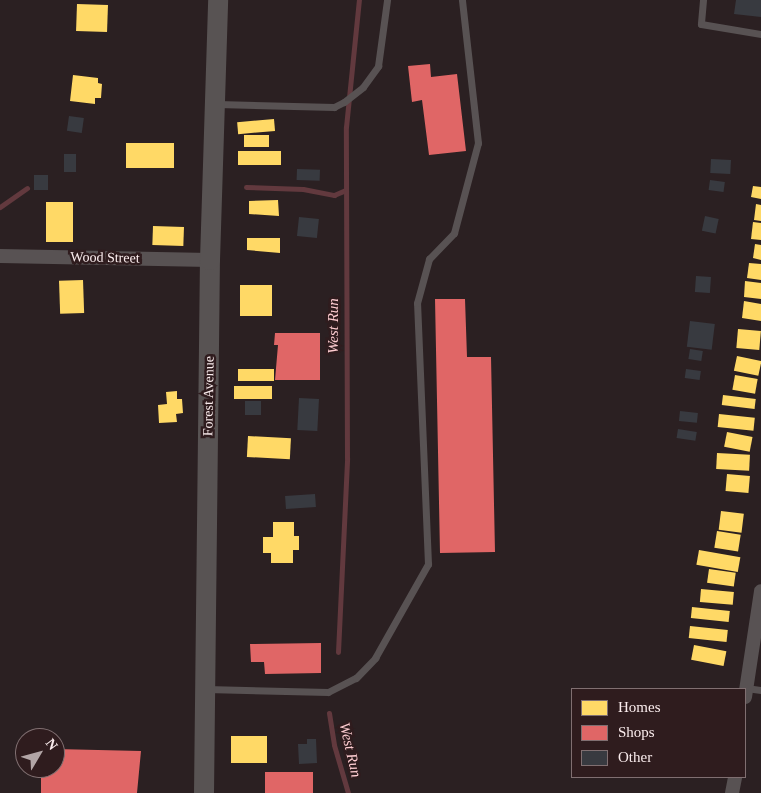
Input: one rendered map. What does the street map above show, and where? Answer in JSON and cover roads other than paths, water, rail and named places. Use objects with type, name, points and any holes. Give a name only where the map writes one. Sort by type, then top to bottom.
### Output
[{"type":"street","name":"Forest Avenue","points":[[204,793],[210,260],[217,104],[218,0]]},
{"type":"street","name":"Wood Street","points":[[0,256],[210,260]]},
{"type":"street","points":[[746,688],[761,591]]},
{"type":"street","points":[[732,793],[734,778]]},
{"type":"lane","points":[[217,104],[334,107],[344,102],[363,87],[378,66],[387,0]]},
{"type":"lane","points":[[205,689],[328,692],[356,678],[375,658],[428,564],[417,304],[429,259],[454,233],[478,143],[462,0]]},
{"type":"lane","points":[[702,0],[701,24],[761,34]]},
{"type":"lane","points":[[746,693],[761,690]]},
{"type":"waterway","name":"West Run","points":[[338,652],[347,458],[346,127],[359,0]]},
{"type":"waterway","points":[[246,187],[303,189],[334,195],[346,190]]},
{"type":"waterway","points":[[0,207],[27,188]]},
{"type":"waterway","name":"West Run","points":[[329,713],[334,745],[348,793]]}]
